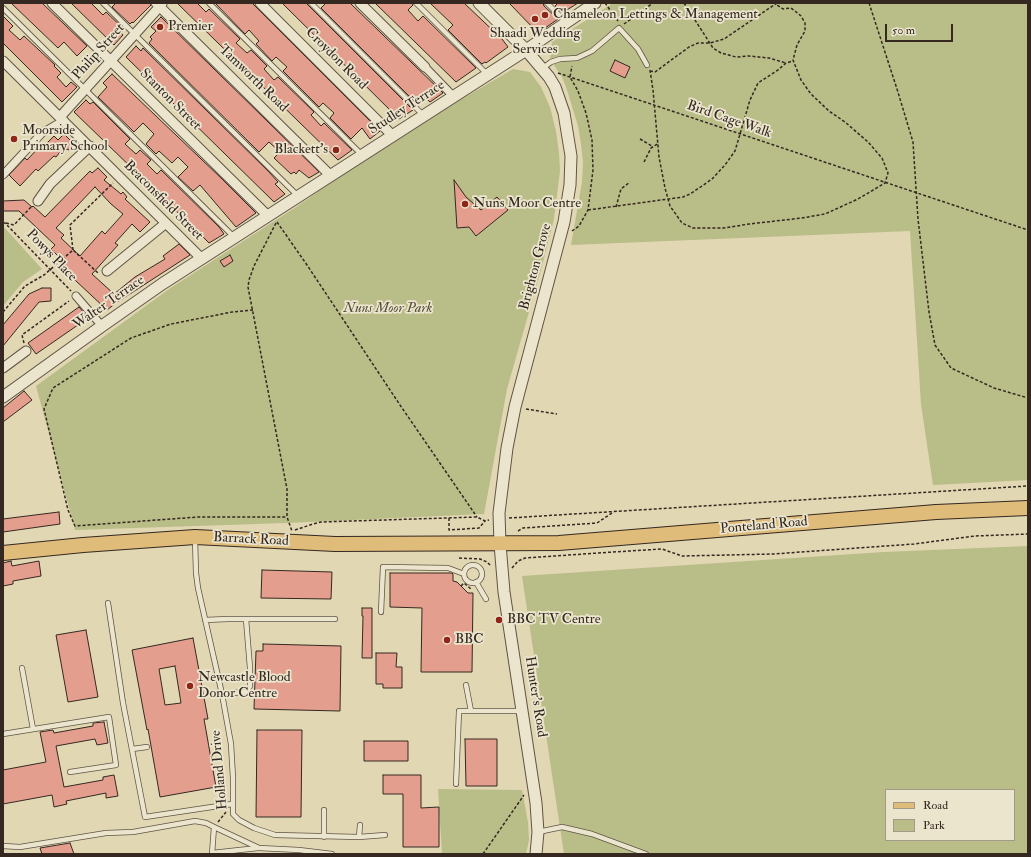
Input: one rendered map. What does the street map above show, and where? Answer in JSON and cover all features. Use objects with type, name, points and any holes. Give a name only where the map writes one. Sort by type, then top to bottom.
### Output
[{"type":"main road","name":"Ponteland Road","points":[[500,544],[559,543],[936,512],[1028,508]]},
{"type":"main road","name":"Barrack Road","points":[[3,553],[83,545],[195,537],[293,537],[342,544],[500,544]]},
{"type":"street","name":"Stanton Street","points":[[52,3],[272,219]]},
{"type":"street","name":"Croydon Road","points":[[260,3],[392,135]]},
{"type":"street","points":[[360,3],[425,67],[452,96]]},
{"type":"street","name":"Brighton Grove","points":[[479,3],[543,68],[555,87],[560,99],[567,128],[570,150],[570,185],[564,222],[514,407],[502,482],[499,519],[500,544]]},
{"type":"street","name":"Studley Terrace","points":[[235,238],[272,219],[299,196],[452,96],[526,50],[595,3]]},
{"type":"street","name":"Philip Street","points":[[62,119],[85,89],[135,34],[159,4]]},
{"type":"street","name":"Tamworth Road","points":[[159,4],[331,176]]},
{"type":"street","name":"Beaconsfield Street","points":[[3,61],[202,259]]},
{"type":"street","points":[[3,175],[42,133],[62,119]]},
{"type":"street","points":[[38,201],[50,184],[90,146]]},
{"type":"street","points":[[107,271],[166,223]]},
{"type":"street","name":"Walter Terrace","points":[[3,397],[162,284],[235,238]]},
{"type":"street","points":[[76,296],[102,326]]},
{"type":"street","points":[[3,368],[26,351]]},
{"type":"street","name":"Hunter's Road","points":[[500,544],[504,592],[533,782],[538,832],[536,854]]},
{"type":"lane","points":[[103,3],[299,196]]},
{"type":"lane","points":[[209,3],[362,155]]},
{"type":"lane","points":[[311,3],[424,115]]},
{"type":"lane","points":[[416,3],[488,74]]},
{"type":"lane","points":[[546,3],[566,22]]},
{"type":"lane","points":[[3,8],[235,238]]},
{"type":"lane","points":[[543,68],[551,62],[585,55],[620,28],[638,50],[647,65]]},
{"type":"lane","name":"Holland Drive","points":[[195,537],[196,574],[222,694],[231,744],[233,814],[254,828],[275,835],[324,837],[385,835]]},
{"type":"lane","points":[[381,612],[383,567],[448,568],[464,574],[470,583],[481,579],[482,574],[480,568],[476,565],[470,565],[464,574]]},
{"type":"lane","points":[[476,582],[486,599]]},
{"type":"lane","points":[[108,603],[123,703],[145,817],[232,804]]},
{"type":"lane","points":[[222,694],[244,692],[247,691],[250,686],[246,619]]},
{"type":"lane","points":[[205,620],[336,620]]},
{"type":"lane","points":[[22,668],[33,729]]},
{"type":"lane","points":[[466,685],[470,711]]},
{"type":"lane","points":[[456,784],[459,711],[523,711]]},
{"type":"lane","points":[[3,734],[109,717],[116,765],[70,772]]},
{"type":"lane","points":[[132,749],[147,747]]},
{"type":"lane","points":[[324,810],[324,837]]},
{"type":"lane","points":[[3,846],[20,847],[106,833],[133,832],[195,821],[206,823],[259,848]]},
{"type":"lane","points":[[359,837],[360,825]]},
{"type":"lane","points":[[214,827],[212,854],[259,848],[299,850],[332,854]]},
{"type":"lane","points":[[538,832],[562,827],[592,834],[646,854]]},
{"type":"lane","points":[[20,847],[20,854]]},
{"type":"path","points":[[604,3],[622,26],[626,21],[653,3]]},
{"type":"path","points":[[684,3],[713,48],[721,53],[736,58],[749,56],[768,58],[786,63]]},
{"type":"path","points":[[647,65],[650,71],[662,173],[668,200],[670,206],[682,223],[690,227],[724,228],[825,214],[885,183],[888,172],[882,158],[868,142],[846,122],[829,111],[811,94],[801,80],[793,60],[797,45],[805,31],[805,23],[801,16],[791,8],[783,9],[776,3],[724,39],[710,43],[698,43],[693,45],[655,72],[650,71]]},
{"type":"path","points":[[869,3],[913,142],[920,234],[934,345],[951,368],[994,388],[1028,398]]},
{"type":"path","points":[[560,237],[579,226],[588,210],[593,170],[592,140],[586,113],[578,91],[570,77],[574,58]]},
{"type":"path","points":[[588,210],[682,198],[712,179],[735,151],[750,100],[758,83],[786,63],[793,60]]},
{"type":"path","name":"Bird Cage Walk","points":[[543,68],[1028,230]]},
{"type":"path","points":[[640,139],[652,146]]},
{"type":"path","points":[[644,162],[652,146],[659,143]]},
{"type":"path","points":[[107,271],[101,276],[73,250],[70,225],[119,177]]},
{"type":"path","points":[[616,207],[621,189],[630,182]]},
{"type":"path","points":[[4,223],[14,225],[38,201]]},
{"type":"path","points":[[272,219],[251,273],[248,287],[286,490],[287,517],[293,537],[313,524],[321,522],[477,517],[485,521],[513,517],[1028,486]]},
{"type":"path","points":[[272,219],[312,272],[400,405],[477,517]]},
{"type":"path","name":"Powys Place","points":[[4,223],[76,296],[22,335],[26,351]]},
{"type":"path","points":[[3,312],[25,286],[51,270],[73,250]]},
{"type":"path","points":[[253,310],[232,312],[171,324],[131,338],[53,388],[44,409],[68,510],[75,526],[198,517],[287,517]]},
{"type":"path","points":[[514,407],[557,414]]},
{"type":"path","points":[[517,532],[523,528],[597,523],[614,512]]},
{"type":"path","points":[[449,518],[449,530],[479,528],[485,521]]},
{"type":"path","points":[[459,558],[480,559],[490,564],[493,570],[513,568],[518,561],[525,558],[613,552],[662,549],[682,556],[773,554],[914,544],[975,536],[1028,534]]},
{"type":"path","points":[[484,854],[533,782]]},
{"type":"path","points":[[214,827],[232,804]]},
{"type":"green space","points":[[613,3],[1028,3],[1028,480],[933,485],[921,404],[910,231],[571,245],[582,182],[583,162],[578,126],[567,90],[562,77],[550,59],[552,42]]},
{"type":"green space","name":"Nuns Moor Park","points":[[513,69],[530,72],[541,87],[550,107],[556,131],[560,171],[554,219],[507,389],[484,514],[286,523],[75,530],[36,386],[169,289],[296,207],[392,140]]},
{"type":"green space","points":[[3,226],[42,269],[23,282],[3,306]]},
{"type":"green space","points":[[1028,546],[1028,854],[564,854],[522,576],[884,552]]},
{"type":"green space","points":[[438,789],[522,790],[528,822],[529,840],[526,854],[442,854]]},
{"type":"building","points":[[11,3],[42,3],[87,46],[77,56],[64,42],[58,48]]},
{"type":"building","points":[[71,3],[91,3],[103,15],[106,12],[124,29],[121,33],[123,35],[114,45]]},
{"type":"building","points":[[116,3],[150,3],[151,5],[133,23],[132,22],[130,24],[112,7]]},
{"type":"building","points":[[177,3],[197,3],[206,12],[209,9],[240,39],[236,43],[247,53],[251,50],[267,66],[264,69],[274,80],[278,77],[314,112],[311,115],[321,126],[324,123],[352,150],[338,160]]},
{"type":"building","points":[[215,3],[252,3],[380,131],[370,139],[362,128],[351,139],[330,118],[334,113],[323,103],[319,107],[283,71],[287,67],[276,57],[272,61],[256,44],[259,41],[249,30],[245,34]]},
{"type":"building","points":[[282,3],[306,3],[413,110],[399,119]]},
{"type":"building","points":[[326,3],[350,3],[443,93],[430,102],[421,94],[414,101],[321,8]]},
{"type":"building","points":[[375,3],[412,3],[413,5],[408,10],[418,21],[423,16],[476,68],[456,82]]},
{"type":"building","points":[[430,3],[464,3],[502,39],[508,47],[486,63],[485,62],[482,64],[448,30],[453,25]]},
{"type":"building","points":[[509,3],[543,3],[544,6],[558,19],[538,33]]},
{"type":"building","points":[[558,3],[578,3],[562,13],[555,6]]},
{"type":"building","points":[[3,16],[13,26],[9,30],[20,40],[24,36],[55,65],[54,66],[61,73],[57,77],[66,87],[71,82],[77,87],[62,102],[3,43]]},
{"type":"building","points":[[161,17],[319,172],[309,178],[299,170],[296,174],[294,172],[291,174],[274,158],[280,152],[269,142],[259,152],[149,43],[152,39],[150,37],[156,31],[151,27]]},
{"type":"building","points":[[136,46],[141,51],[143,48],[269,172],[278,182],[275,184],[285,194],[274,202],[126,57]]},
{"type":"building","points":[[615,60],[630,67],[625,78],[610,71]]},
{"type":"building","points":[[112,74],[256,213],[236,227],[200,185],[193,191],[178,177],[188,167],[178,157],[172,163],[159,151],[156,154],[146,144],[154,134],[143,123],[134,132],[98,97],[107,87],[103,83]]},
{"type":"building","points":[[86,100],[90,104],[93,102],[130,139],[125,144],[136,154],[140,150],[151,160],[147,164],[157,174],[161,170],[219,227],[224,234],[209,243],[74,112]]},
{"type":"building","points":[[64,134],[75,145],[69,150],[67,149],[62,154],[60,152],[38,171],[36,169],[20,186],[9,175],[25,158],[27,160],[42,144],[44,146],[54,136],[58,140]]},
{"type":"building","points":[[98,168],[107,177],[104,180],[121,194],[123,192],[127,197],[125,199],[150,222],[140,232],[132,224],[115,243],[118,245],[92,274],[114,294],[135,277],[165,259],[163,256],[179,244],[190,255],[107,310],[60,266],[64,262],[51,249],[55,245],[19,211],[3,211],[3,201],[24,200],[45,217],[90,171],[92,173]],"holes":[[[95,187],[123,214],[105,234],[102,231],[80,256],[61,238],[64,235],[56,228]]]},
{"type":"building","name":"Nuns Moor Centre","points":[[454,180],[466,197],[481,210],[497,197],[508,210],[476,236],[469,227],[457,228]]},
{"type":"building","points":[[230,255],[233,261],[224,267],[220,261]]},
{"type":"building","points":[[42,288],[51,288],[51,301],[39,302],[3,346],[3,325],[29,294]]},
{"type":"building","points":[[79,307],[88,318],[36,354],[28,343]]},
{"type":"building","points":[[24,391],[32,400],[3,422],[3,408]]},
{"type":"building","points":[[59,512],[60,524],[3,532],[3,519]]},
{"type":"building","points":[[11,561],[12,566],[39,561],[41,576],[13,581],[13,584],[3,586],[3,563]]},
{"type":"building","points":[[262,570],[332,572],[331,599],[261,598]]},
{"type":"building","name":"BBC","points":[[390,573],[452,573],[453,581],[457,582],[468,593],[473,593],[472,672],[421,672],[422,608],[390,607]]},
{"type":"building","points":[[362,608],[372,608],[372,658],[362,658]]},
{"type":"building","points":[[86,630],[98,697],[68,702],[56,635]]},
{"type":"building","points":[[193,638],[208,719],[204,719],[216,787],[160,797],[132,650]],"holes":[[[175,666],[181,703],[165,705],[159,669]]]},
{"type":"building","points":[[263,644],[341,646],[340,711],[254,709],[256,651],[263,651]]},
{"type":"building","points":[[376,653],[397,653],[396,667],[402,667],[402,688],[383,688],[383,684],[376,684]]},
{"type":"building","points":[[104,722],[108,743],[97,745],[95,739],[56,746],[64,787],[103,780],[103,777],[114,775],[118,796],[106,798],[106,793],[66,801],[67,804],[54,807],[52,795],[3,804],[3,770],[46,762],[40,732],[53,730],[54,733],[93,726],[93,723]]},
{"type":"building","points":[[257,730],[302,730],[301,817],[256,817]]},
{"type":"building","points":[[465,739],[497,739],[497,786],[466,786]]},
{"type":"building","points":[[364,741],[408,741],[408,761],[364,761]]},
{"type":"building","points":[[383,775],[421,775],[421,808],[439,807],[439,847],[403,847],[403,794],[383,794]]},
{"type":"building","points":[[70,843],[74,854],[42,854],[40,848]]},
{"type":"place","name":"Chameleon Lettings & Management","points":[[545,15]]},
{"type":"place","name":"Shaadi Wedding Services","points":[[535,19]]},
{"type":"place","name":"Premier","points":[[160,27]]},
{"type":"place","name":"Moorside Primary School","points":[[14,139]]},
{"type":"place","name":"Blackett's","points":[[336,150]]},
{"type":"place","name":"Nuns Moor Centre","points":[[465,204]]},
{"type":"place","name":"BBC TV Centre","points":[[499,620]]},
{"type":"place","name":"BBC","points":[[447,640]]},
{"type":"place","name":"Newcastle Blood Donor Centre","points":[[190,686]]}]
